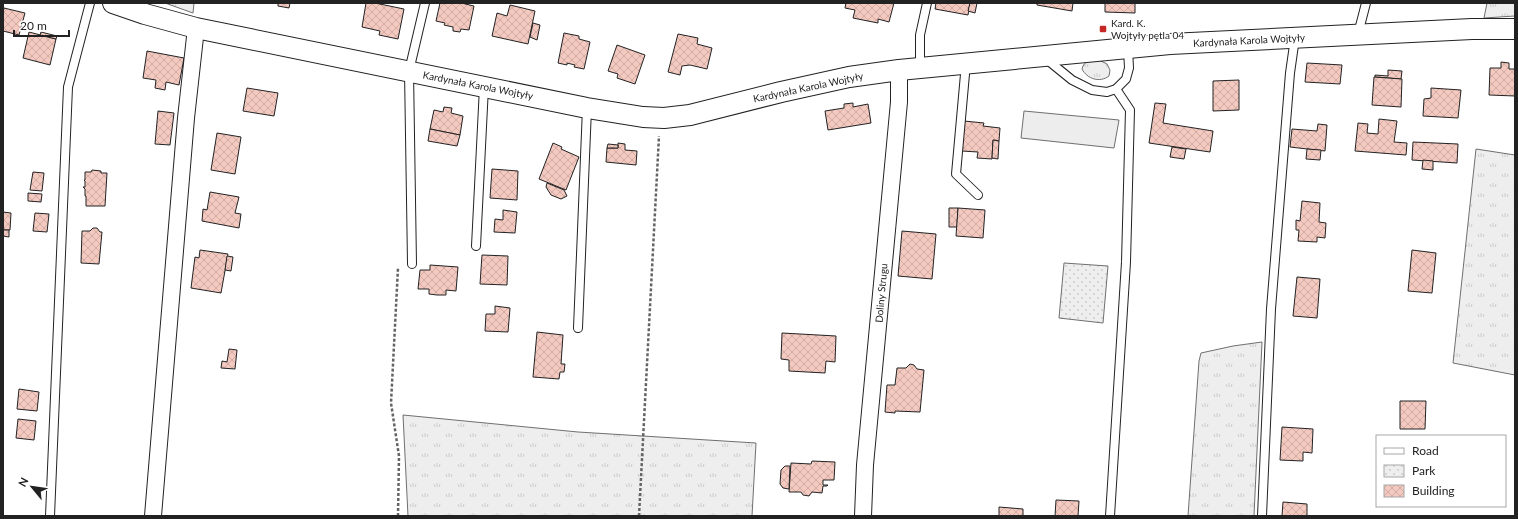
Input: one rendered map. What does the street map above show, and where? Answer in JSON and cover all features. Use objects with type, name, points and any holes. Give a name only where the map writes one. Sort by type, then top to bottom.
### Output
[{"type":"street","name":"Kardynała Karola Wojtyły","points":[[113,3],[145,14],[196,28],[587,108],[643,117],[660,118],[690,115],[830,81],[899,70],[966,63],[1170,44],[1472,29],[1515,29]]},
{"type":"street","points":[[153,516],[186,118],[196,28]]},
{"type":"street","name":"Doliny Strugu","points":[[863,516],[865,465],[899,102],[899,70]]},
{"type":"lane","points":[[50,516],[68,87],[90,3]]},
{"type":"lane","points":[[412,264],[409,71],[425,3]]},
{"type":"lane","points":[[920,68],[920,35],[927,3]]},
{"type":"lane","points":[[1358,35],[1366,3]]},
{"type":"lane","points":[[1262,516],[1271,309],[1294,38]]},
{"type":"lane","points":[[1043,57],[1072,80],[1092,90],[1107,92],[1116,89],[1126,78],[1129,68],[1128,49]]},
{"type":"lane","points":[[966,63],[956,174],[978,195]]},
{"type":"lane","points":[[476,246],[484,87]]},
{"type":"lane","points":[[1110,516],[1126,262],[1130,110],[1116,89]]},
{"type":"lane","points":[[578,328],[587,108]]},
{"type":"path","points":[[639,516],[660,118]]},
{"type":"path","points":[[398,516],[398,456],[392,403],[399,265]]},
{"type":"green space","points":[[165,3],[194,3],[193,13]]},
{"type":"green space","points":[[1487,3],[1515,3],[1515,16],[1484,18]]},
{"type":"green space","points":[[1099,60],[1107,64],[1110,70],[1109,76],[1102,79],[1094,79],[1087,75],[1082,69],[1086,62]]},
{"type":"green space","points":[[1476,149],[1515,155],[1515,375],[1453,363]]},
{"type":"green space","points":[[1064,263],[1108,266],[1103,323],[1059,318]]},
{"type":"green space","points":[[1262,342],[1254,516],[1188,516],[1199,361],[1201,353],[1233,346]]},
{"type":"green space","points":[[403,415],[578,432],[756,443],[752,516],[408,516]]},
{"type":"shaded area","points":[[1024,111],[1119,120],[1114,148],[1021,138]]},
{"type":"building","points":[[278,3],[290,3],[289,8],[278,6]]},
{"type":"building","points":[[366,3],[375,3],[404,9],[398,39],[379,35],[380,31],[362,27]]},
{"type":"building","points":[[440,3],[461,3],[474,6],[469,30],[461,29],[460,32],[453,31],[453,27],[436,21]]},
{"type":"building","points":[[846,3],[894,3],[889,22],[878,19],[878,23],[853,18],[855,10],[845,8]]},
{"type":"building","points":[[936,3],[970,3],[968,15],[935,9]]},
{"type":"building","points":[[970,3],[977,3],[975,13],[968,11]]},
{"type":"building","points":[[1037,3],[1073,3],[1072,11],[1037,5]]},
{"type":"building","points":[[1105,3],[1135,3],[1135,13],[1105,12]]},
{"type":"building","points":[[510,5],[535,11],[528,44],[492,36],[497,13],[507,16]]},
{"type":"building","points":[[4,8],[25,13],[19,35],[3,31]]},
{"type":"building","points":[[533,23],[540,25],[537,40],[530,37]]},
{"type":"building","points":[[29,32],[56,39],[50,65],[23,58]]},
{"type":"building","points":[[41,32],[57,36],[56,39],[40,35]]},
{"type":"building","points":[[564,33],[579,36],[579,39],[590,42],[584,69],[574,67],[575,65],[567,63],[567,65],[558,63]]},
{"type":"building","points":[[678,34],[698,38],[697,44],[712,48],[707,69],[690,65],[682,66],[680,75],[668,72]]},
{"type":"building","points":[[617,45],[645,55],[635,84],[617,78],[618,74],[608,71]]},
{"type":"building","points":[[147,51],[184,58],[179,85],[166,82],[165,90],[155,88],[156,80],[143,78]]},
{"type":"building","points":[[1501,62],[1509,63],[1509,69],[1515,69],[1515,96],[1489,95],[1490,68],[1501,68]]},
{"type":"building","points":[[1307,63],[1342,65],[1340,84],[1305,82]]},
{"type":"building","points":[[1388,70],[1402,71],[1401,79],[1375,77],[1375,75],[1388,76]]},
{"type":"building","points":[[1374,77],[1402,79],[1401,107],[1372,105]]},
{"type":"building","points":[[1239,80],[1239,110],[1213,111],[1213,81]]},
{"type":"building","points":[[247,88],[278,93],[274,116],[243,111]]},
{"type":"building","points":[[1431,88],[1461,90],[1458,118],[1423,116],[1424,99],[1431,98]]},
{"type":"building","points":[[853,103],[853,107],[868,104],[871,123],[828,130],[825,111],[844,108],[844,104]]},
{"type":"building","points":[[1155,103],[1166,104],[1163,123],[1213,131],[1210,152],[1149,143]]},
{"type":"building","points":[[444,107],[452,108],[451,113],[463,116],[460,135],[430,129],[434,110],[443,112]]},
{"type":"building","points":[[158,111],[174,113],[170,145],[155,144]]},
{"type":"building","points":[[1379,119],[1397,121],[1394,142],[1407,143],[1406,155],[1355,151],[1358,123],[1368,124],[1367,133],[1378,134]]},
{"type":"building","points":[[964,121],[984,123],[983,126],[1000,128],[999,141],[993,140],[992,159],[977,158],[978,152],[962,151]]},
{"type":"building","points":[[1318,124],[1327,125],[1325,151],[1290,147],[1292,129],[1317,131]]},
{"type":"building","points":[[430,129],[460,135],[457,146],[428,141]]},
{"type":"building","points":[[217,133],[241,137],[235,174],[211,170]]},
{"type":"building","points":[[993,140],[999,141],[998,159],[992,158]]},
{"type":"building","points":[[1413,142],[1458,144],[1457,163],[1412,160]]},
{"type":"building","points":[[553,143],[562,147],[561,149],[579,157],[566,190],[539,179]]},
{"type":"building","points":[[618,143],[625,144],[625,150],[637,151],[636,165],[606,162],[607,148],[618,148]]},
{"type":"building","points":[[608,144],[618,145],[618,148],[607,148]]},
{"type":"building","points":[[1172,147],[1186,149],[1184,159],[1170,157]]},
{"type":"building","points":[[1307,149],[1321,150],[1320,160],[1306,159]]},
{"type":"building","points":[[1423,160],[1433,161],[1433,170],[1422,169]]},
{"type":"building","points":[[492,169],[518,171],[517,200],[490,198]]},
{"type":"building","points":[[92,170],[107,173],[105,206],[86,206],[85,189],[83,187],[85,187],[85,172],[91,172]]},
{"type":"building","points":[[33,172],[44,173],[42,191],[30,190]]},
{"type":"building","points":[[547,183],[564,190],[567,196],[561,199],[551,195],[546,187]]},
{"type":"building","points":[[210,192],[239,197],[235,213],[241,214],[239,228],[202,221],[203,209],[207,210]]},
{"type":"building","points":[[28,193],[42,194],[41,202],[28,201]]},
{"type":"building","points":[[1302,201],[1320,203],[1319,222],[1326,223],[1325,238],[1317,237],[1317,242],[1298,241],[1299,230],[1296,230],[1296,220],[1300,221]]},
{"type":"building","points":[[949,208],[958,208],[957,227],[949,227]]},
{"type":"building","points":[[958,208],[985,210],[983,238],[956,236]]},
{"type":"building","points":[[503,210],[517,212],[515,233],[494,232],[495,219],[503,220]]},
{"type":"building","points":[[3,212],[11,213],[10,230],[3,230]]},
{"type":"building","points":[[35,213],[49,214],[47,232],[33,231]]},
{"type":"building","points":[[93,228],[97,228],[100,232],[102,232],[99,264],[81,263],[82,231],[90,231]]},
{"type":"building","points":[[3,230],[9,230],[9,237],[3,236]]},
{"type":"building","points":[[902,231],[936,234],[932,279],[898,276]]},
{"type":"building","points":[[200,250],[228,254],[221,293],[191,288],[195,257],[199,258]]},
{"type":"building","points":[[1412,250],[1436,253],[1432,293],[1408,291]]},
{"type":"building","points":[[482,255],[508,256],[507,285],[480,284]]},
{"type":"building","points":[[227,256],[233,257],[231,271],[225,270]]},
{"type":"building","points":[[430,265],[458,267],[456,291],[446,290],[446,295],[437,295],[429,294],[429,289],[418,289],[420,270],[430,270]]},
{"type":"building","points":[[1297,277],[1320,279],[1317,318],[1293,316]]},
{"type":"building","points":[[495,306],[510,308],[508,332],[485,331],[486,314],[495,314]]},
{"type":"building","points":[[537,332],[563,335],[561,364],[565,364],[564,372],[560,372],[559,379],[533,377]]},
{"type":"building","points":[[782,333],[836,336],[835,362],[826,361],[825,373],[789,371],[789,360],[781,359]]},
{"type":"building","points":[[229,349],[237,350],[235,369],[221,368],[222,361],[227,362]]},
{"type":"building","points":[[910,364],[914,365],[917,369],[924,370],[920,412],[885,412],[887,385],[895,385],[897,368],[906,368]]},
{"type":"building","points":[[19,389],[39,392],[37,411],[17,409]]},
{"type":"building","points":[[1400,401],[1426,401],[1425,429],[1400,429]]},
{"type":"building","points":[[18,419],[36,421],[34,440],[16,438]]},
{"type":"building","points":[[1282,427],[1313,429],[1312,453],[1303,452],[1303,461],[1280,460]]},
{"type":"building","points":[[812,461],[835,462],[834,480],[823,480],[823,485],[828,485],[823,486],[822,493],[812,492],[809,496],[803,495],[801,492],[789,492],[791,463],[811,464]]},
{"type":"building","points":[[785,466],[790,466],[789,489],[783,488],[780,484],[781,470]]},
{"type":"building","points":[[1056,500],[1079,501],[1078,516],[1055,516]]},
{"type":"building","points":[[1283,502],[1307,504],[1307,516],[1282,516]]},
{"type":"building","points":[[999,507],[1023,509],[1023,516],[999,516]]},
{"type":"place","name":"Kard. K. Wojtyły pętla 04","points":[[1103,29]]}]
